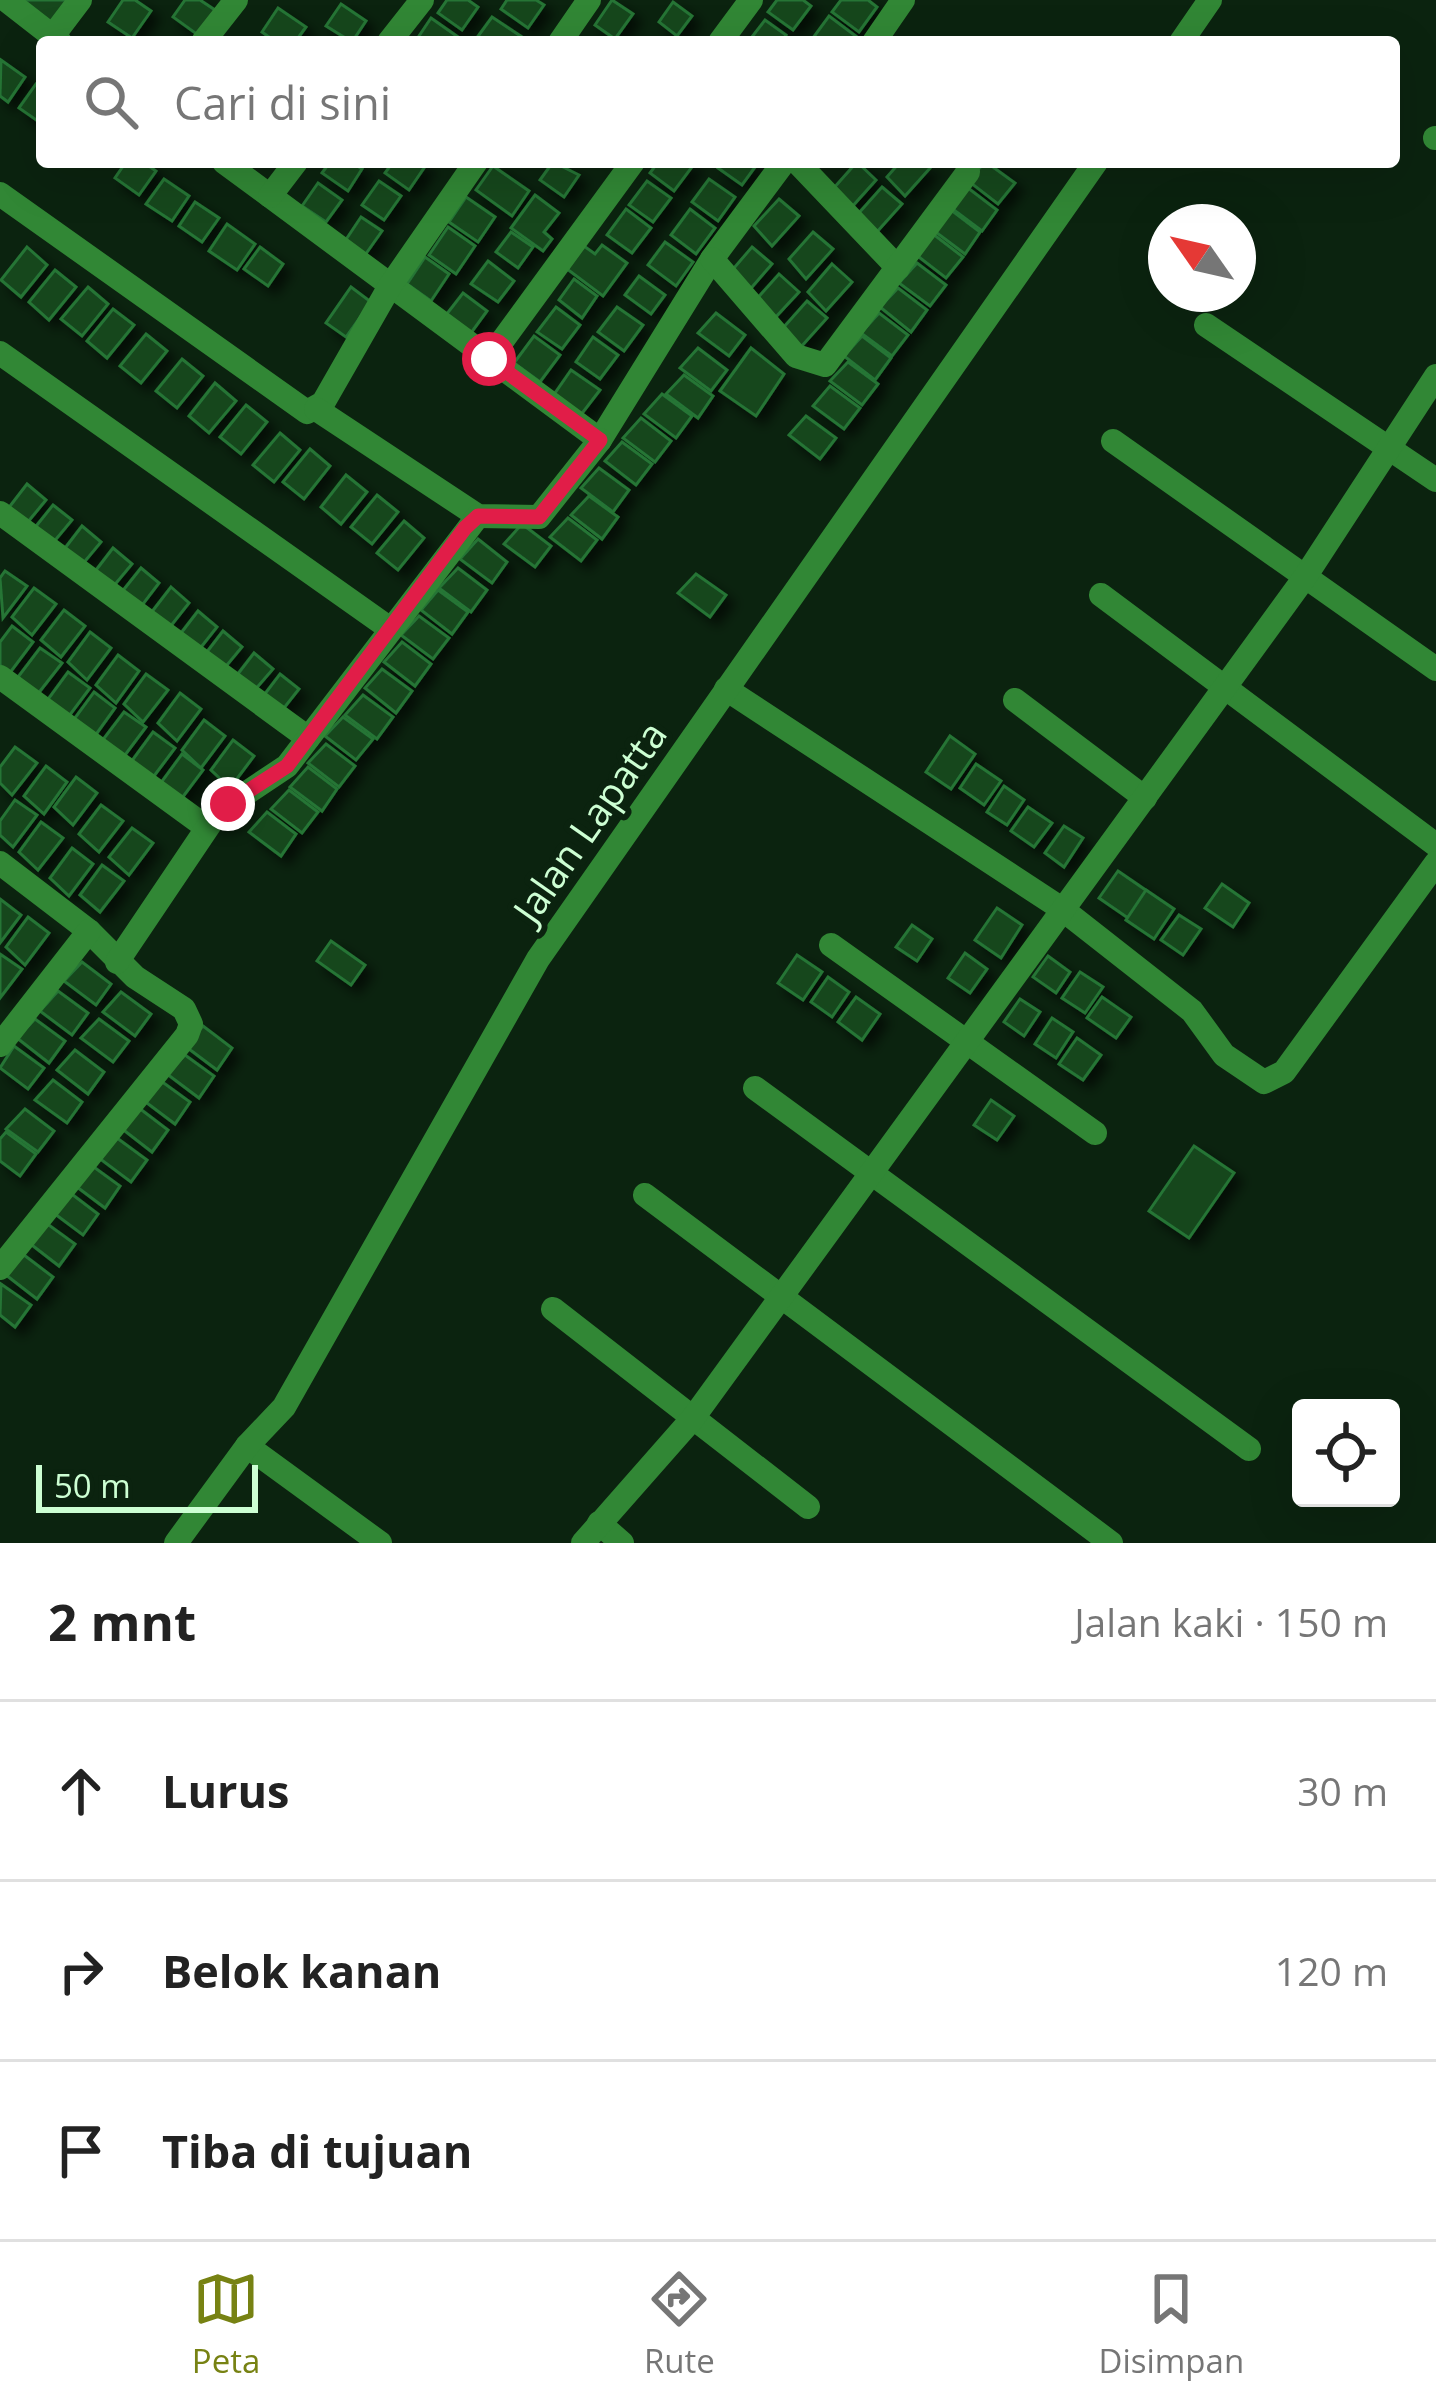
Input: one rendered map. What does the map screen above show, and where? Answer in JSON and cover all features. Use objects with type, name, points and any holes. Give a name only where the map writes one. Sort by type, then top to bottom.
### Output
[{"type":"street","points":[[6,0],[52,36]]},
{"type":"street","points":[[58,36],[80,0]]},
{"type":"street","points":[[208,36],[236,0]]},
{"type":"street","points":[[394,36],[422,0]]},
{"type":"street","points":[[564,36],[589,0]]},
{"type":"street","points":[[724,36],[751,0]]},
{"type":"street","points":[[878,36],[903,0]]},
{"type":"street","points":[[1185,36],[1210,0]]},
{"type":"street","points":[[232,168],[600,440]]},
{"type":"street","points":[[270,196],[291,168]]},
{"type":"street","points":[[316,409],[390,286],[472,168]]},
{"type":"street","points":[[489,359],[629,168]]},
{"type":"street","points":[[0,194],[299,408],[316,409],[478,516],[539,517],[600,440],[712,259],[780,168]]},
{"type":"street","points":[[803,168],[898,268]]},
{"type":"street","points":[[712,259],[796,356],[820,367],[830,362],[968,168]]},
{"type":"street","name":"Jalan Lapatta","points":[[176,1543],[247,1446],[284,1407],[538,959],[1092,168]]},
{"type":"street","points":[[1205,325],[1436,480]]},
{"type":"street","points":[[0,353],[389,628]]},
{"type":"street","points":[[622,1543],[591,1533],[693,1418],[1305,577],[1436,376]]},
{"type":"street","points":[[1114,441],[1436,669]]},
{"type":"street","points":[[0,513],[308,738]]},
{"type":"street","points":[[117,962],[218,812],[275,778],[478,516]]},
{"type":"street","points":[[1101,595],[1436,845]]},
{"type":"street","points":[[0,677],[206,827]]},
{"type":"street","points":[[727,689],[1062,909],[1192,1011],[1224,1054],[1264,1082],[1284,1072],[1436,863]]},
{"type":"street","points":[[1016,700],[1144,798]]},
{"type":"street","points":[[0,863],[89,931],[117,962],[184,1009],[190,1028],[0,1268]]},
{"type":"street","points":[[4,1030],[89,931]]},
{"type":"street","points":[[831,945],[1095,1133]]},
{"type":"street","points":[[755,1088],[1249,1449]]},
{"type":"street","points":[[645,1195],[1111,1543]]},
{"type":"street","points":[[553,1310],[808,1507]]},
{"type":"street","points":[[247,1446],[380,1543]]},
{"type":"building","points":[[23,0],[70,0],[51,25]]},
{"type":"building","points":[[123,0],[135,0],[151,11],[133,36],[108,22]]},
{"type":"building","points":[[185,0],[200,0],[215,10],[198,35],[173,17]]},
{"type":"building","points":[[447,0],[468,0],[478,7],[462,30],[438,13]]},
{"type":"building","points":[[507,0],[536,0],[544,5],[528,28],[501,9]]},
{"type":"building","points":[[612,0],[633,14],[617,36],[595,25]]},
{"type":"building","points":[[777,0],[803,0],[811,6],[793,30],[768,12]]},
{"type":"building","points":[[841,0],[868,0],[877,7],[859,32],[832,12]]},
{"type":"building","points":[[673,2],[692,16],[677,36],[659,22]]},
{"type":"building","points":[[341,4],[366,21],[356,36],[342,36],[326,26]]},
{"type":"building","points":[[278,8],[306,27],[299,36],[262,32]]},
{"type":"building","points":[[829,16],[856,36],[814,36]]},
{"type":"building","points":[[492,17],[520,36],[478,36]]},
{"type":"building","points":[[431,18],[457,36],[419,36]]},
{"type":"building","points":[[765,20],[786,35],[785,36],[753,36]]},
{"type":"building","points":[[1,60],[25,77],[8,102],[0,96]]},
{"type":"building","points":[[36,84],[36,120],[19,108]]},
{"type":"building","points":[[122,168],[156,171],[139,195],[115,178]]},
{"type":"building","points":[[326,168],[362,169],[348,191],[322,173]]},
{"type":"building","points":[[389,168],[424,168],[409,190],[385,173]]},
{"type":"building","points":[[496,168],[529,191],[512,216],[476,190]]},
{"type":"building","points":[[549,168],[565,168],[579,175],[564,197],[540,180]]},
{"type":"building","points":[[654,168],[691,168],[674,191],[650,173]]},
{"type":"building","points":[[718,168],[754,168],[742,185]]},
{"type":"building","points":[[852,168],[863,168],[876,180],[850,209],[832,190]]},
{"type":"building","points":[[895,168],[930,168],[905,196],[887,177]]},
{"type":"building","points":[[980,168],[994,168],[1015,183],[998,204],[967,180]]},
{"type":"building","points":[[164,179],[189,196],[172,221],[146,204]]},
{"type":"building","points":[[709,179],[735,197],[718,221],[692,202]]},
{"type":"building","points":[[379,181],[401,196],[384,220],[362,205]]},
{"type":"building","points":[[647,181],[671,198],[653,222],[629,205]]},
{"type":"building","points":[[318,183],[342,200],[326,222],[302,206]]},
{"type":"building","points":[[882,187],[902,204],[875,234],[858,214]]},
{"type":"building","points":[[968,188],[997,210],[982,231],[950,207]]},
{"type":"building","points":[[535,195],[559,213],[544,232],[552,239],[543,251],[511,228]]},
{"type":"building","points":[[466,197],[495,217],[478,242],[449,222]]},
{"type":"building","points":[[779,199],[799,216],[772,246],[754,226]]},
{"type":"building","points":[[195,202],[219,218],[202,242],[179,226]]},
{"type":"building","points":[[626,209],[651,228],[632,253],[607,235]]},
{"type":"building","points":[[690,209],[715,228],[696,254],[671,235]]},
{"type":"building","points":[[951,210],[980,232],[965,254],[933,230]]},
{"type":"building","points":[[361,217],[382,231],[365,255],[345,241]]},
{"type":"building","points":[[227,224],[255,244],[237,270],[209,251]]},
{"type":"building","points":[[448,227],[475,246],[456,274],[429,255]]},
{"type":"building","points":[[511,232],[533,247],[518,268],[496,252]]},
{"type":"building","points":[[813,232],[833,249],[806,279],[789,259]]},
{"type":"building","points":[[933,234],[963,257],[946,278],[915,254]]},
{"type":"building","points":[[665,242],[693,262],[676,286],[648,265]]},
{"type":"building","points":[[602,245],[627,263],[603,296],[567,269],[584,246],[595,254]]},
{"type":"building","points":[[27,247],[47,265],[21,297],[1,280]]},
{"type":"building","points":[[260,247],[283,264],[268,286],[244,269]]},
{"type":"building","points":[[752,247],[772,264],[746,294],[728,275]]},
{"type":"building","points":[[425,257],[449,274],[431,301],[407,284]]},
{"type":"building","points":[[488,261],[514,281],[498,302],[471,284]]},
{"type":"building","points":[[917,263],[946,285],[930,306],[899,283]]},
{"type":"building","points":[[832,264],[852,282],[826,311],[808,292]]},
{"type":"building","points":[[55,270],[76,287],[49,320],[29,302]]},
{"type":"building","points":[[779,274],[799,292],[772,321],[754,302]]},
{"type":"building","points":[[639,276],[665,295],[651,314],[625,295]]},
{"type":"building","points":[[574,279],[597,296],[582,318],[559,300]]},
{"type":"building","points":[[88,287],[108,304],[82,336],[61,319]]},
{"type":"building","points":[[351,287],[371,302],[346,337],[326,323]]},
{"type":"building","points":[[898,288],[927,310],[911,332],[880,307]]},
{"type":"building","points":[[463,293],[487,311],[471,333],[446,315]]},
{"type":"building","points":[[807,301],[827,318],[800,348],[783,328]]},
{"type":"building","points":[[556,307],[580,325],[562,349],[537,332]]},
{"type":"building","points":[[617,307],[643,325],[624,351],[598,332]]},
{"type":"building","points":[[113,309],[134,325],[107,358],[87,341]]},
{"type":"building","points":[[716,313],[745,335],[729,356],[698,333]]},
{"type":"building","points":[[879,313],[908,335],[892,356],[861,333]]},
{"type":"building","points":[[146,334],[167,351],[141,383],[120,366]]},
{"type":"building","points":[[534,336],[560,355],[540,382],[514,363]]},
{"type":"building","points":[[862,336],[891,358],[875,380],[844,356]]},
{"type":"building","points":[[593,337],[618,355],[600,379],[576,362]]},
{"type":"building","points":[[698,348],[727,370],[711,391],[680,368]]},
{"type":"building","points":[[751,348],[784,374],[756,416],[720,391]]},
{"type":"building","points":[[182,359],[203,376],[177,408],[156,391]]},
{"type":"building","points":[[848,362],[878,384],[862,405],[830,381]]},
{"type":"building","points":[[571,370],[600,390],[580,416],[553,396]]},
{"type":"building","points":[[684,375],[713,396],[698,418],[666,394]]},
{"type":"building","points":[[215,383],[236,401],[209,433],[189,416]]},
{"type":"building","points":[[830,386],[860,408],[844,429],[813,406]]},
{"type":"building","points":[[662,394],[692,416],[676,438],[644,414]]},
{"type":"building","points":[[246,405],[267,422],[241,454],[220,437]]},
{"type":"building","points":[[806,416],[836,438],[820,459],[789,435]]},
{"type":"building","points":[[641,418],[671,441],[655,462],[623,438]]},
{"type":"building","points":[[280,433],[300,450],[274,482],[253,465]]},
{"type":"building","points":[[622,442],[652,464],[636,485],[605,461]]},
{"type":"building","points":[[310,449],[330,466],[304,499],[283,482]]},
{"type":"building","points":[[599,468],[629,490],[613,512],[581,488]]},
{"type":"building","points":[[346,475],[367,492],[341,524],[321,507]]},
{"type":"building","points":[[27,484],[46,500],[27,523],[7,510]]},
{"type":"building","points":[[377,495],[398,512],[372,544],[351,527]]},
{"type":"building","points":[[589,496],[618,517],[602,539],[571,515]]},
{"type":"building","points":[[53,505],[72,520],[52,544],[33,530]]},
{"type":"building","points":[[568,518],[597,540],[581,561],[550,537]]},
{"type":"building","points":[[404,521],[424,538],[398,570],[377,553]]},
{"type":"building","points":[[522,524],[551,546],[535,567],[504,544]]},
{"type":"building","points":[[82,526],[101,542],[81,566],[62,552]]},
{"type":"building","points":[[478,539],[507,562],[492,583],[460,559]]},
{"type":"building","points":[[113,548],[132,564],[112,588],[93,574]]},
{"type":"building","points":[[141,568],[159,583],[140,608],[121,593]]},
{"type":"building","points":[[458,568],[487,590],[471,612],[439,588]]},
{"type":"building","points":[[5,571],[27,586],[3,618],[0,578]]},
{"type":"building","points":[[696,574],[726,595],[710,617],[678,593]]},
{"type":"building","points":[[171,587],[189,603],[170,627],[151,613]]},
{"type":"building","points":[[34,588],[56,604],[32,635],[12,617]]},
{"type":"building","points":[[438,590],[468,612],[452,634],[421,610]]},
{"type":"building","points":[[64,610],[85,626],[61,657],[41,640]]},
{"type":"building","points":[[198,611],[217,627],[198,651],[178,637]]},
{"type":"building","points":[[419,616],[449,638],[433,659],[401,635]]},
{"type":"building","points":[[12,626],[33,642],[9,674],[0,665],[0,642]]},
{"type":"building","points":[[223,631],[242,647],[222,671],[203,657]]},
{"type":"building","points":[[90,632],[111,648],[87,680],[68,662]]},
{"type":"building","points":[[402,642],[431,664],[415,686],[384,662]]},
{"type":"building","points":[[40,648],[62,663],[37,695],[18,677]]},
{"type":"building","points":[[254,653],[273,669],[253,692],[234,679]]},
{"type":"building","points":[[118,655],[139,671],[116,703],[96,685]]},
{"type":"building","points":[[382,669],[412,691],[396,713],[365,688]]},
{"type":"building","points":[[68,672],[90,688],[66,720],[46,702]]},
{"type":"building","points":[[146,674],[168,690],[143,722],[124,704]]},
{"type":"building","points":[[280,674],[299,689],[280,713],[261,699]]},
{"type":"building","points":[[94,692],[115,708],[92,740],[72,722]]},
{"type":"building","points":[[180,693],[201,709],[177,741],[158,723]]},
{"type":"building","points":[[363,695],[393,717],[377,739],[345,715]]},
{"type":"building","points":[[124,712],[146,727],[122,759],[102,741]]},
{"type":"building","points":[[343,717],[373,739],[356,760],[325,736]]},
{"type":"building","points":[[204,720],[225,736],[201,768],[182,750]]},
{"type":"building","points":[[153,732],[175,748],[151,780],[131,762]]},
{"type":"building","points":[[950,736],[975,754],[951,789],[926,772]]},
{"type":"building","points":[[233,740],[254,756],[230,788],[211,770]]},
{"type":"building","points":[[326,744],[355,766],[339,787],[308,763]]},
{"type":"building","points":[[15,747],[37,763],[12,795],[0,783],[0,767]]},
{"type":"building","points":[[182,754],[203,770],[179,802],[160,784]]},
{"type":"building","points":[[976,764],[1001,781],[984,805],[960,788]]},
{"type":"building","points":[[46,766],[67,782],[44,814],[24,796]]},
{"type":"building","points":[[308,767],[337,789],[322,811],[290,787]]},
{"type":"building","points":[[76,777],[97,793],[73,825],[54,807]]},
{"type":"building","points":[[1004,786],[1024,800],[1007,825],[987,812]]},
{"type":"building","points":[[289,790],[318,812],[302,833],[271,809]]},
{"type":"building","points":[[15,800],[37,815],[13,847],[0,835],[0,821]]},
{"type":"building","points":[[101,805],[123,821],[99,852],[79,834]]},
{"type":"building","points":[[1028,807],[1052,823],[1034,847],[1011,831]]},
{"type":"building","points":[[267,812],[296,834],[281,856],[249,832]]},
{"type":"building","points":[[41,822],[63,838],[38,870],[19,852]]},
{"type":"building","points":[[1064,826],[1083,838],[1064,867],[1045,853]]},
{"type":"building","points":[[132,828],[153,843],[129,875],[109,857]]},
{"type":"building","points":[[72,848],[93,864],[69,896],[50,878]]},
{"type":"building","points":[[102,865],[124,881],[100,912],[80,895]]},
{"type":"building","points":[[1118,871],[1147,891],[1128,918],[1099,898]]},
{"type":"building","points":[[1222,884],[1249,903],[1233,927],[1205,908]]},
{"type":"building","points":[[1146,890],[1174,909],[1154,939],[1126,920]]},
{"type":"building","points":[[0,899],[21,915],[0,943]]},
{"type":"building","points":[[997,908],[1022,925],[1001,958],[975,940]]},
{"type":"building","points":[[1179,915],[1201,929],[1183,955],[1161,940]]},
{"type":"building","points":[[28,917],[49,933],[25,965],[6,947]]},
{"type":"building","points":[[912,925],[932,939],[917,961],[896,947]]},
{"type":"building","points":[[331,941],[365,965],[351,985],[317,961]]},
{"type":"building","points":[[965,953],[987,969],[970,993],[948,978]]},
{"type":"building","points":[[0,954],[22,969],[0,998]]},
{"type":"building","points":[[797,955],[822,972],[803,1000],[778,983]]},
{"type":"building","points":[[1048,956],[1070,972],[1056,993],[1033,977]]},
{"type":"building","points":[[82,962],[111,984],[96,1005],[64,981]]},
{"type":"building","points":[[1080,972],[1103,987],[1085,1013],[1062,998]]},
{"type":"building","points":[[828,977],[849,992],[832,1017],[811,1002]]},
{"type":"building","points":[[58,991],[88,1013],[72,1035],[40,1011]]},
{"type":"building","points":[[121,992],[151,1014],[135,1036],[103,1012]]},
{"type":"building","points":[[856,997],[880,1014],[862,1040],[838,1022]]},
{"type":"building","points":[[1102,997],[1131,1017],[1116,1038],[1087,1018]]},
{"type":"building","points":[[1020,999],[1040,1012],[1024,1036],[1004,1022]]},
{"type":"building","points":[[1052,1018],[1073,1032],[1056,1058],[1035,1044]]},
{"type":"building","points":[[35,1019],[65,1041],[49,1063],[17,1038]]},
{"type":"building","points":[[99,1019],[129,1041],[113,1062],[81,1038]]},
{"type":"building","points":[[203,1026],[232,1048],[217,1070],[185,1046]]},
{"type":"building","points":[[1077,1038],[1101,1055],[1083,1080],[1059,1064]]},
{"type":"building","points":[[14,1046],[44,1068],[28,1089],[0,1068]]},
{"type":"building","points":[[75,1050],[104,1072],[88,1094],[57,1070]]},
{"type":"building","points":[[185,1055],[214,1076],[199,1098],[167,1074]]},
{"type":"building","points":[[53,1080],[82,1102],[67,1123],[35,1100]]},
{"type":"building","points":[[161,1081],[190,1102],[175,1124],[143,1100]]},
{"type":"building","points":[[991,1100],[1014,1116],[997,1140],[974,1125]]},
{"type":"building","points":[[139,1108],[168,1130],[152,1152],[121,1128]]},
{"type":"building","points":[[25,1109],[54,1131],[38,1152],[6,1129]]},
{"type":"building","points":[[6,1132],[36,1154],[20,1176],[0,1161],[0,1139]]},
{"type":"building","points":[[117,1138],[147,1160],[131,1182],[99,1158]]},
{"type":"building","points":[[1194,1146],[1234,1173],[1189,1238],[1149,1211]]},
{"type":"building","points":[[91,1165],[120,1186],[105,1208],[73,1184]]},
{"type":"building","points":[[69,1192],[98,1214],[83,1235],[51,1211]]},
{"type":"building","points":[[46,1223],[75,1244],[59,1266],[28,1242]]},
{"type":"building","points":[[24,1255],[53,1277],[37,1299],[6,1275]]},
{"type":"building","points":[[1,1284],[31,1305],[15,1327],[0,1315]]},
{"type":"route","points":[[228,804],[287,766],[465,528],[478,516],[539,517],[600,440],[489,359]]}]
